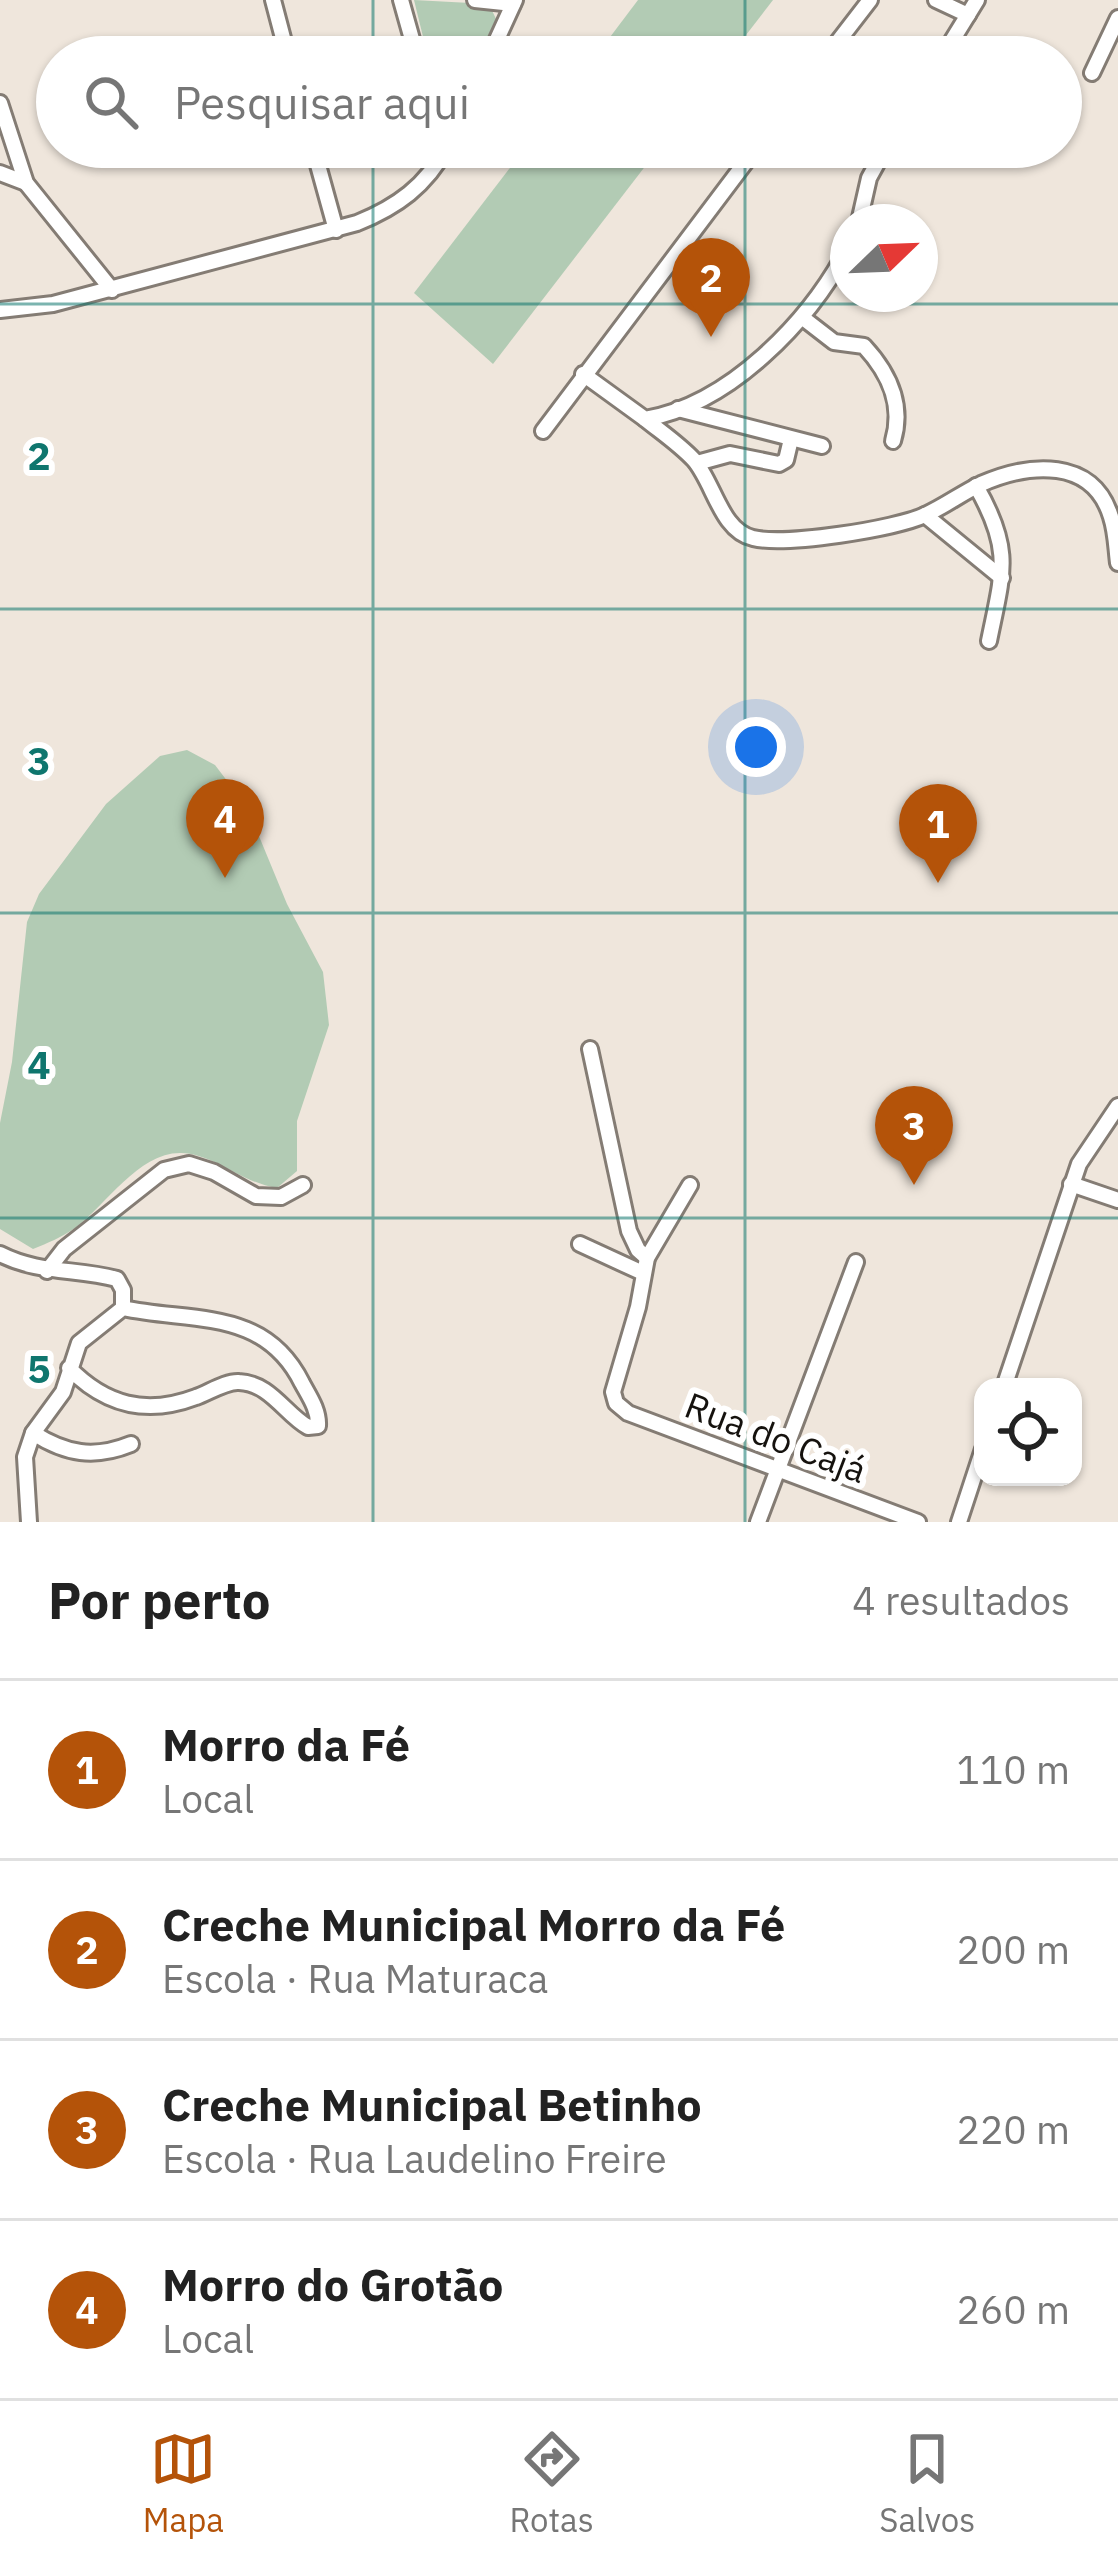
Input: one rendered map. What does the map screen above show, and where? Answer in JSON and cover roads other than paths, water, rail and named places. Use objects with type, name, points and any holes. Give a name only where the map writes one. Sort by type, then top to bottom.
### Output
[{"type":"street","points":[[273,0],[283,36]]},
{"type":"street","points":[[400,0],[411,36]]},
{"type":"street","points":[[476,0],[514,2],[499,36]]},
{"type":"street","points":[[842,36],[870,0]]},
{"type":"street","points":[[936,0],[968,15]]},
{"type":"street","points":[[955,36],[977,0]]},
{"type":"street","points":[[1092,74],[1118,18]]},
{"type":"street","points":[[0,103],[26,183],[112,290]]},
{"type":"street","points":[[319,168],[336,230]]},
{"type":"street","points":[[0,310],[112,290],[336,230],[398,204],[434,168]]},
{"type":"street","points":[[543,431],[741,168]]},
{"type":"street","points":[[863,204],[874,168]]},
{"type":"street","points":[[0,173],[26,183]]},
{"type":"street","points":[[645,419],[678,410],[757,362],[802,318],[830,275]]},
{"type":"street","points":[[802,318],[834,342],[869,350],[892,386],[897,407],[893,441]]},
{"type":"street","points":[[583,374],[697,463],[734,529],[752,538],[788,540],[888,526],[925,515],[1006,474],[1036,468],[1067,470],[1086,478],[1101,494],[1111,514],[1118,562]]},
{"type":"street","points":[[678,410],[822,446]]},
{"type":"street","points":[[697,463],[730,454],[779,464],[786,460],[791,439]]},
{"type":"street","points":[[976,486],[1001,536],[1002,578],[989,640]]},
{"type":"street","points":[[925,515],[1002,578]]},
{"type":"street","points":[[590,1049],[629,1231],[645,1265]]},
{"type":"street","points":[[1007,1378],[1071,1184],[1090,1144],[1118,1106]]},
{"type":"street","points":[[47,1271],[64,1249],[164,1170],[188,1165],[214,1172],[256,1196],[280,1197],[303,1185]]},
{"type":"street","points":[[1071,1184],[1118,1200]]},
{"type":"street","points":[[645,1265],[690,1185]]},
{"type":"street","points":[[580,1244],[645,1265]]},
{"type":"street","points":[[0,1254],[47,1271],[117,1280],[123,1290],[123,1308]]},
{"type":"street","points":[[758,1522],[856,1262]]},
{"type":"street","name":"Rua do Cajá","points":[[645,1265],[613,1392],[616,1403],[628,1413],[918,1522]]},
{"type":"street","points":[[69,1368],[112,1402],[140,1407],[190,1400],[237,1381],[261,1388],[308,1427],[318,1426],[319,1417],[296,1371],[282,1350],[262,1335],[214,1318],[164,1317],[123,1308]]},
{"type":"street","points":[[29,1522],[26,1457],[33,1433],[63,1392],[79,1343],[123,1308]]},
{"type":"street","points":[[33,1433],[80,1454],[107,1454],[131,1444]]},
{"type":"street","points":[[959,1522],[974,1476]]},
{"type":"place","name":"Creche Municipal Morro da Fé","points":[[711,337]]},
{"type":"place","name":"Morro do Grotão","points":[[225,878]]},
{"type":"place","name":"Morro da Fé","points":[[938,883]]},
{"type":"place","name":"Creche Municipal Betinho","points":[[914,1185]]}]
